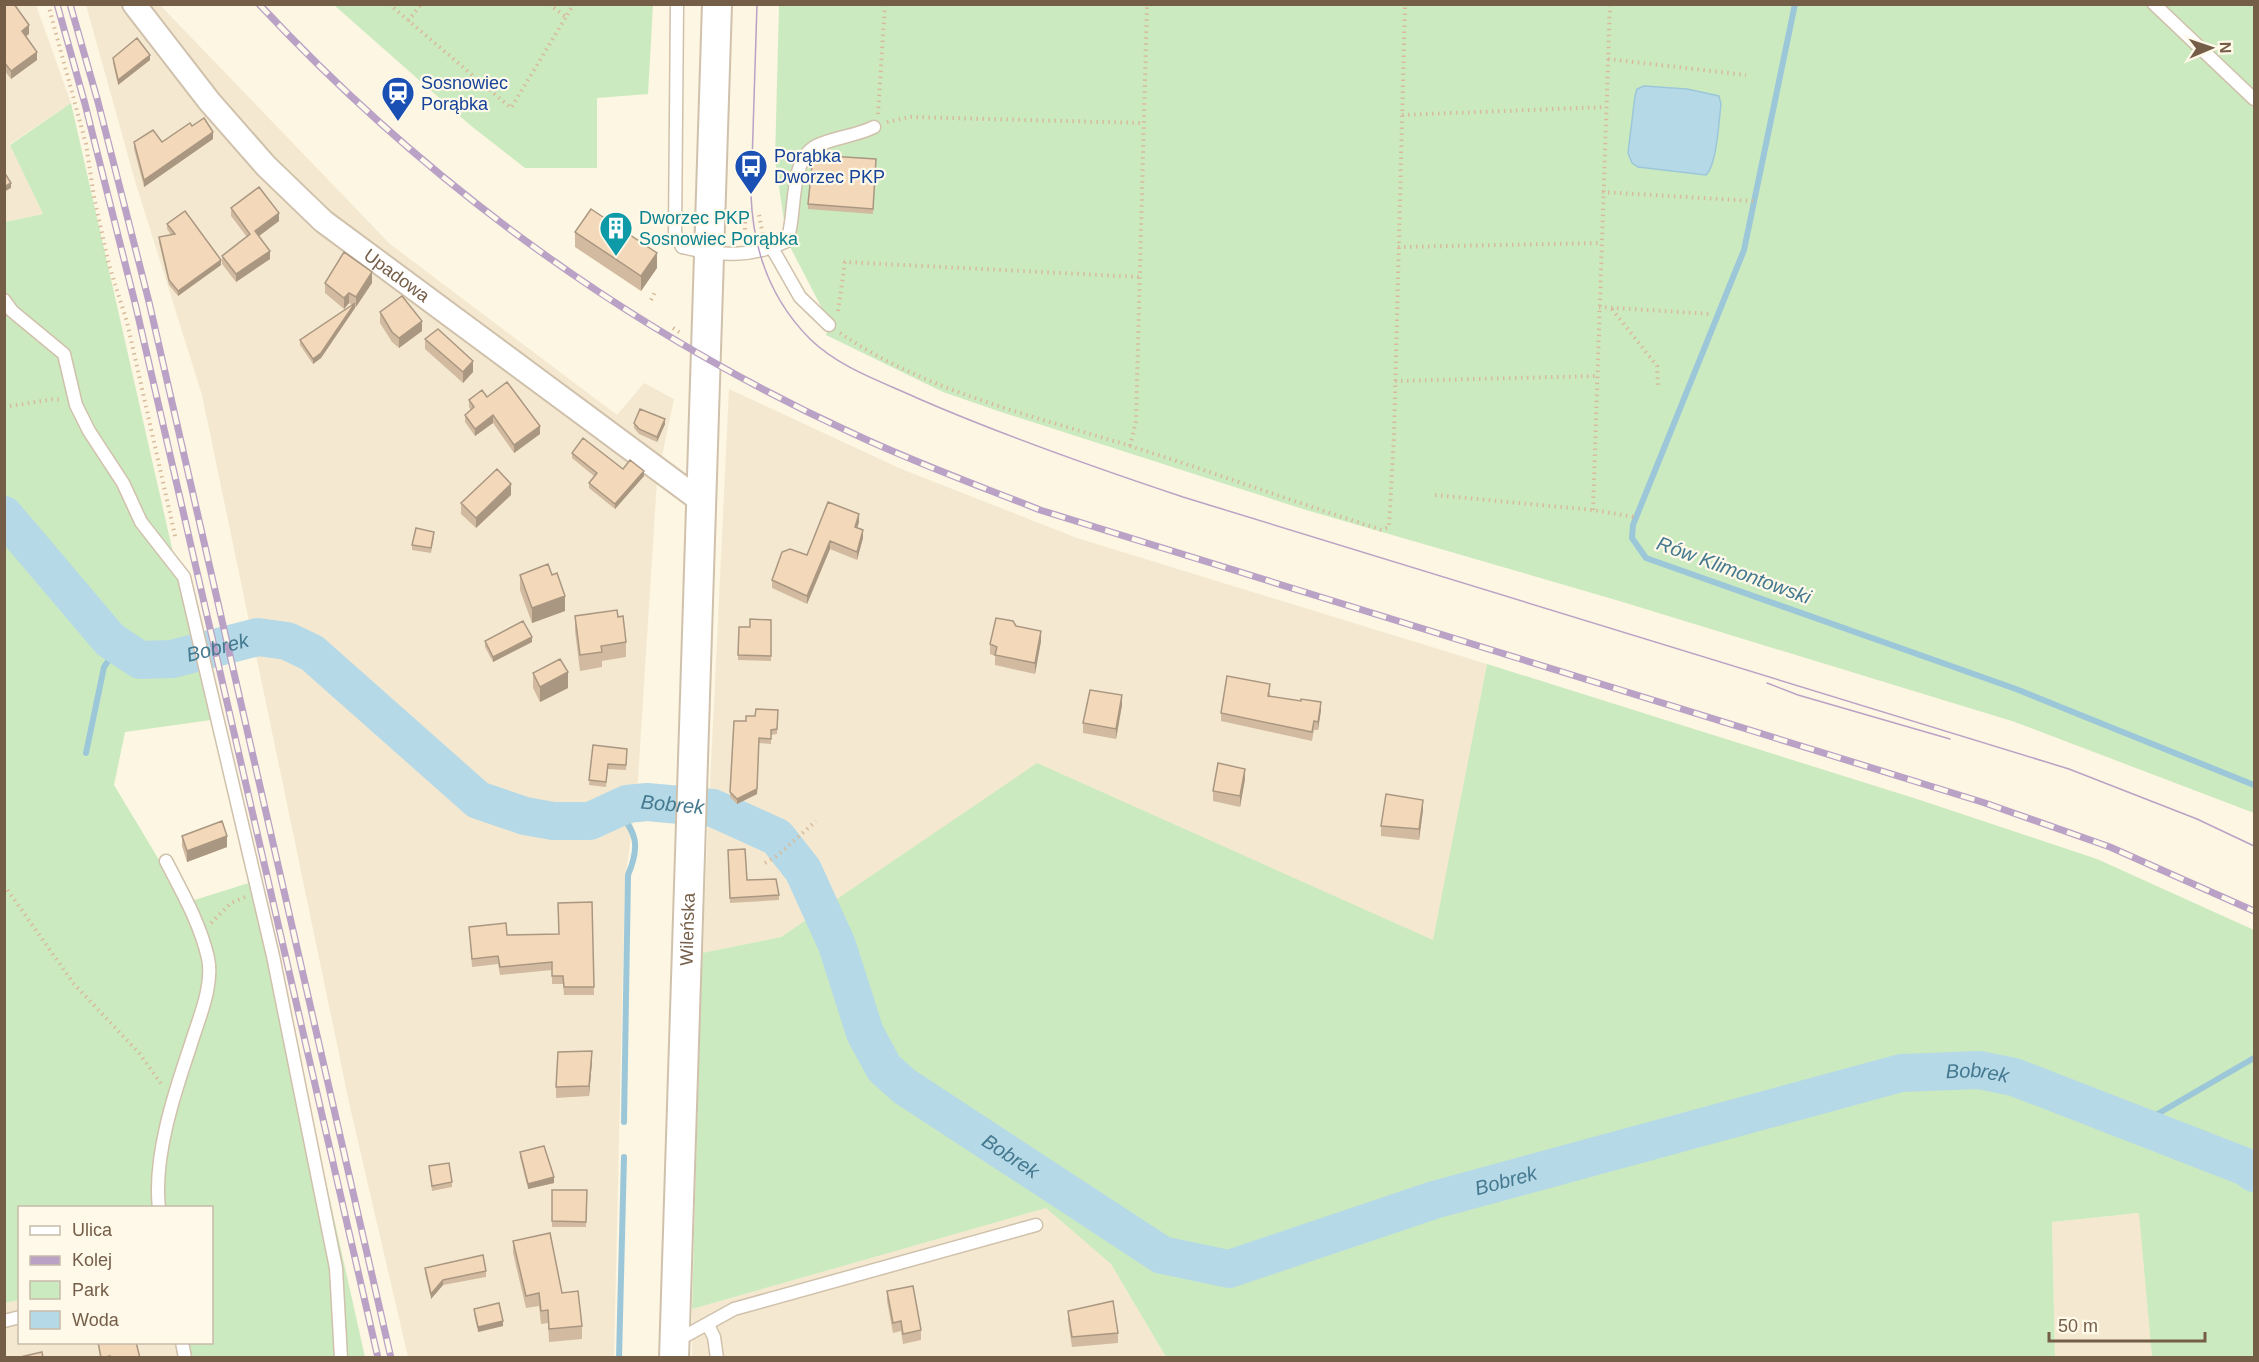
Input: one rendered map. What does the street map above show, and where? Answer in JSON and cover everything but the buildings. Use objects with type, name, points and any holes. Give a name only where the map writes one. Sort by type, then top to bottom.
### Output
[{"type":"street","name":"Upadowa","points":[[134,4],[209,101],[267,166],[323,221],[701,501]]},
{"type":"street","name":"Wileńska","points":[[674,1346],[717,4]]},
{"type":"lane","points":[[677,4],[675,233],[682,247],[710,254],[745,255],[772,248],[787,241],[791,230],[799,167],[805,154],[817,146],[861,134],[874,127]]},
{"type":"lane","points":[[2154,4],[2254,99]]},
{"type":"lane","points":[[772,248],[782,270],[800,297],[832,327]]},
{"type":"lane","points":[[4,300],[12,311],[64,354],[76,405],[123,483],[141,522],[184,578],[258,889],[336,1268],[341,1358]]},
{"type":"lane","points":[[159,1206],[163,1143],[207,987],[208,960],[199,931],[166,861]]},
{"type":"lane","points":[[674,1346],[687,1335],[734,1309],[1036,1226]]},
{"type":"lane","points":[[708,1325],[714,1337],[717,1358]]},
{"type":"path","points":[[48,4],[86,144],[94,197],[109,265],[128,322],[184,578]]},
{"type":"path","points":[[389,4],[511,108],[574,4]]},
{"type":"path","points":[[408,21],[421,4]]},
{"type":"path","points":[[549,4],[566,17]]},
{"type":"path","points":[[874,127],[881,87],[885,4]]},
{"type":"path","points":[[1130,446],[1136,422],[1147,4]]},
{"type":"path","points":[[1140,277],[845,262],[832,327],[887,361],[946,387],[1382,530],[1389,527],[1405,4]]},
{"type":"path","points":[[1593,510],[1600,243],[1610,4]]},
{"type":"path","points":[[1608,59],[1746,75]]},
{"type":"path","points":[[1402,115],[1605,107]]},
{"type":"path","points":[[874,127],[892,119],[911,117],[1143,123]]},
{"type":"path","points":[[1602,192],[1753,201]]},
{"type":"path","points":[[737,219],[745,219]]},
{"type":"path","points":[[1398,247],[1600,243]]},
{"type":"path","points":[[651,300],[655,292]]},
{"type":"path","points":[[1599,307],[1711,314]]},
{"type":"path","points":[[1611,308],[1657,366],[1658,389]]},
{"type":"path","points":[[1395,381],[1596,376]]},
{"type":"path","points":[[4,407],[54,399],[76,405]]},
{"type":"path","points":[[1435,495],[1593,510],[1635,517]]},
{"type":"path","points":[[765,863],[777,856],[816,821]]},
{"type":"path","points":[[4,885],[74,984],[139,1053],[174,1102]]},
{"type":"path","points":[[199,931],[214,921],[231,903],[258,889]]},
{"type":"shaded area","points":[[5,5],[36,5],[71,103],[10,144],[43,214],[5,222]]},
{"type":"shaded area","points":[[86,5],[160,5],[390,244],[617,415],[644,383],[674,399],[657,480],[637,795],[625,879],[614,1357],[408,1357],[350,1107],[202,395],[135,181]]},
{"type":"shaded area","points":[[729,389],[899,468],[1077,538],[1487,664],[1434,941],[1037,764],[781,937],[702,953]]},
{"type":"shaded area","points":[[1046,1207],[1111,1264],[1166,1357],[692,1358],[692,1309]]},
{"type":"shaded area","points":[[2140,1213],[2152,1357],[2055,1357],[2052,1222]]},
{"type":"shaded area","points":[[18,1300],[18,1344],[179,1344],[183,1358],[5,1358],[5,1303]]},
{"type":"green space","points":[[334,5],[653,5],[648,94],[597,98],[597,168],[525,168],[470,125]]},
{"type":"green space","points":[[779,5],[2254,5],[2254,813],[2015,722],[1616,600],[1306,510],[1001,412],[943,392],[826,335],[831,319],[827,318],[787,241],[775,160]]},
{"type":"green space","points":[[71,103],[211,720],[125,732],[114,785],[185,903],[252,882],[308,1102],[365,1357],[183,1357],[179,1344],[213,1344],[213,1206],[18,1206],[18,1300],[5,1303],[5,222],[43,214],[10,145]]},
{"type":"green space","points":[[1487,664],[1920,800],[2097,859],[2254,930],[2254,1357],[2152,1357],[2139,1213],[2052,1222],[2055,1357],[1166,1357],[1111,1264],[1046,1208],[692,1309],[702,953],[781,937],[1037,763],[1433,940]]},
{"type":"water","points":[[1644,86],[1687,89],[1719,96],[1721,104],[1717,141],[1713,162],[1706,175],[1638,167],[1632,163],[1628,153],[1635,96],[1637,89]]},
{"type":"waterway","name":"Rów Klimontowski","points":[[1795,4],[1744,250],[1633,525],[1632,538],[1646,558],[2016,689],[2254,785]]},
{"type":"waterway","name":"Bobrek","points":[[4,515],[110,640],[140,660],[172,659],[258,637],[287,641],[312,653],[478,800],[525,816],[553,821],[590,821],[627,804],[647,802],[713,808],[777,837],[803,870],[837,945],[865,1033],[884,1068],[904,1086],[1162,1255],[1229,1269],[1434,1200],[1901,1073],[1979,1070],[2014,1077],[2246,1167],[2254,1173]]},
{"type":"waterway","points":[[86,753],[104,667],[119,646]]},
{"type":"waterway","points":[[617,808],[629,825],[635,847],[628,875],[624,1122]]},
{"type":"waterway","name":"Rów Klimontowski","points":[[2145,1130],[2154,1116],[2254,1058]]},
{"type":"waterway","points":[[619,1358],[624,1157]]},
{"type":"tram line","points":[[757,4],[751,195],[755,235],[766,273],[784,307],[810,339],[847,366],[950,412],[1149,486],[2069,769],[2197,819],[2254,846]]},
{"type":"tram line","points":[[1767,683],[1798,695],[1950,739]]},
{"type":"railway","points":[[57,4],[85,104],[136,307],[378,1358]]},
{"type":"railway","points":[[70,4],[98,102],[149,302],[391,1358]]},
{"type":"railway","points":[[259,4],[324,70],[391,132],[461,192],[534,247],[610,299],[688,348],[769,392],[875,444],[1040,510],[1985,803],[2110,847],[2254,911]]},
{"type":"place","name":"Sosnowiec Porąbka","points":[[398,122]]},
{"type":"place","name":"Porąbka Dworzec PKP","points":[[751,195]]},
{"type":"place","name":"Dworzec PKP Sosnowiec Porąbka","points":[[616,257]]}]
